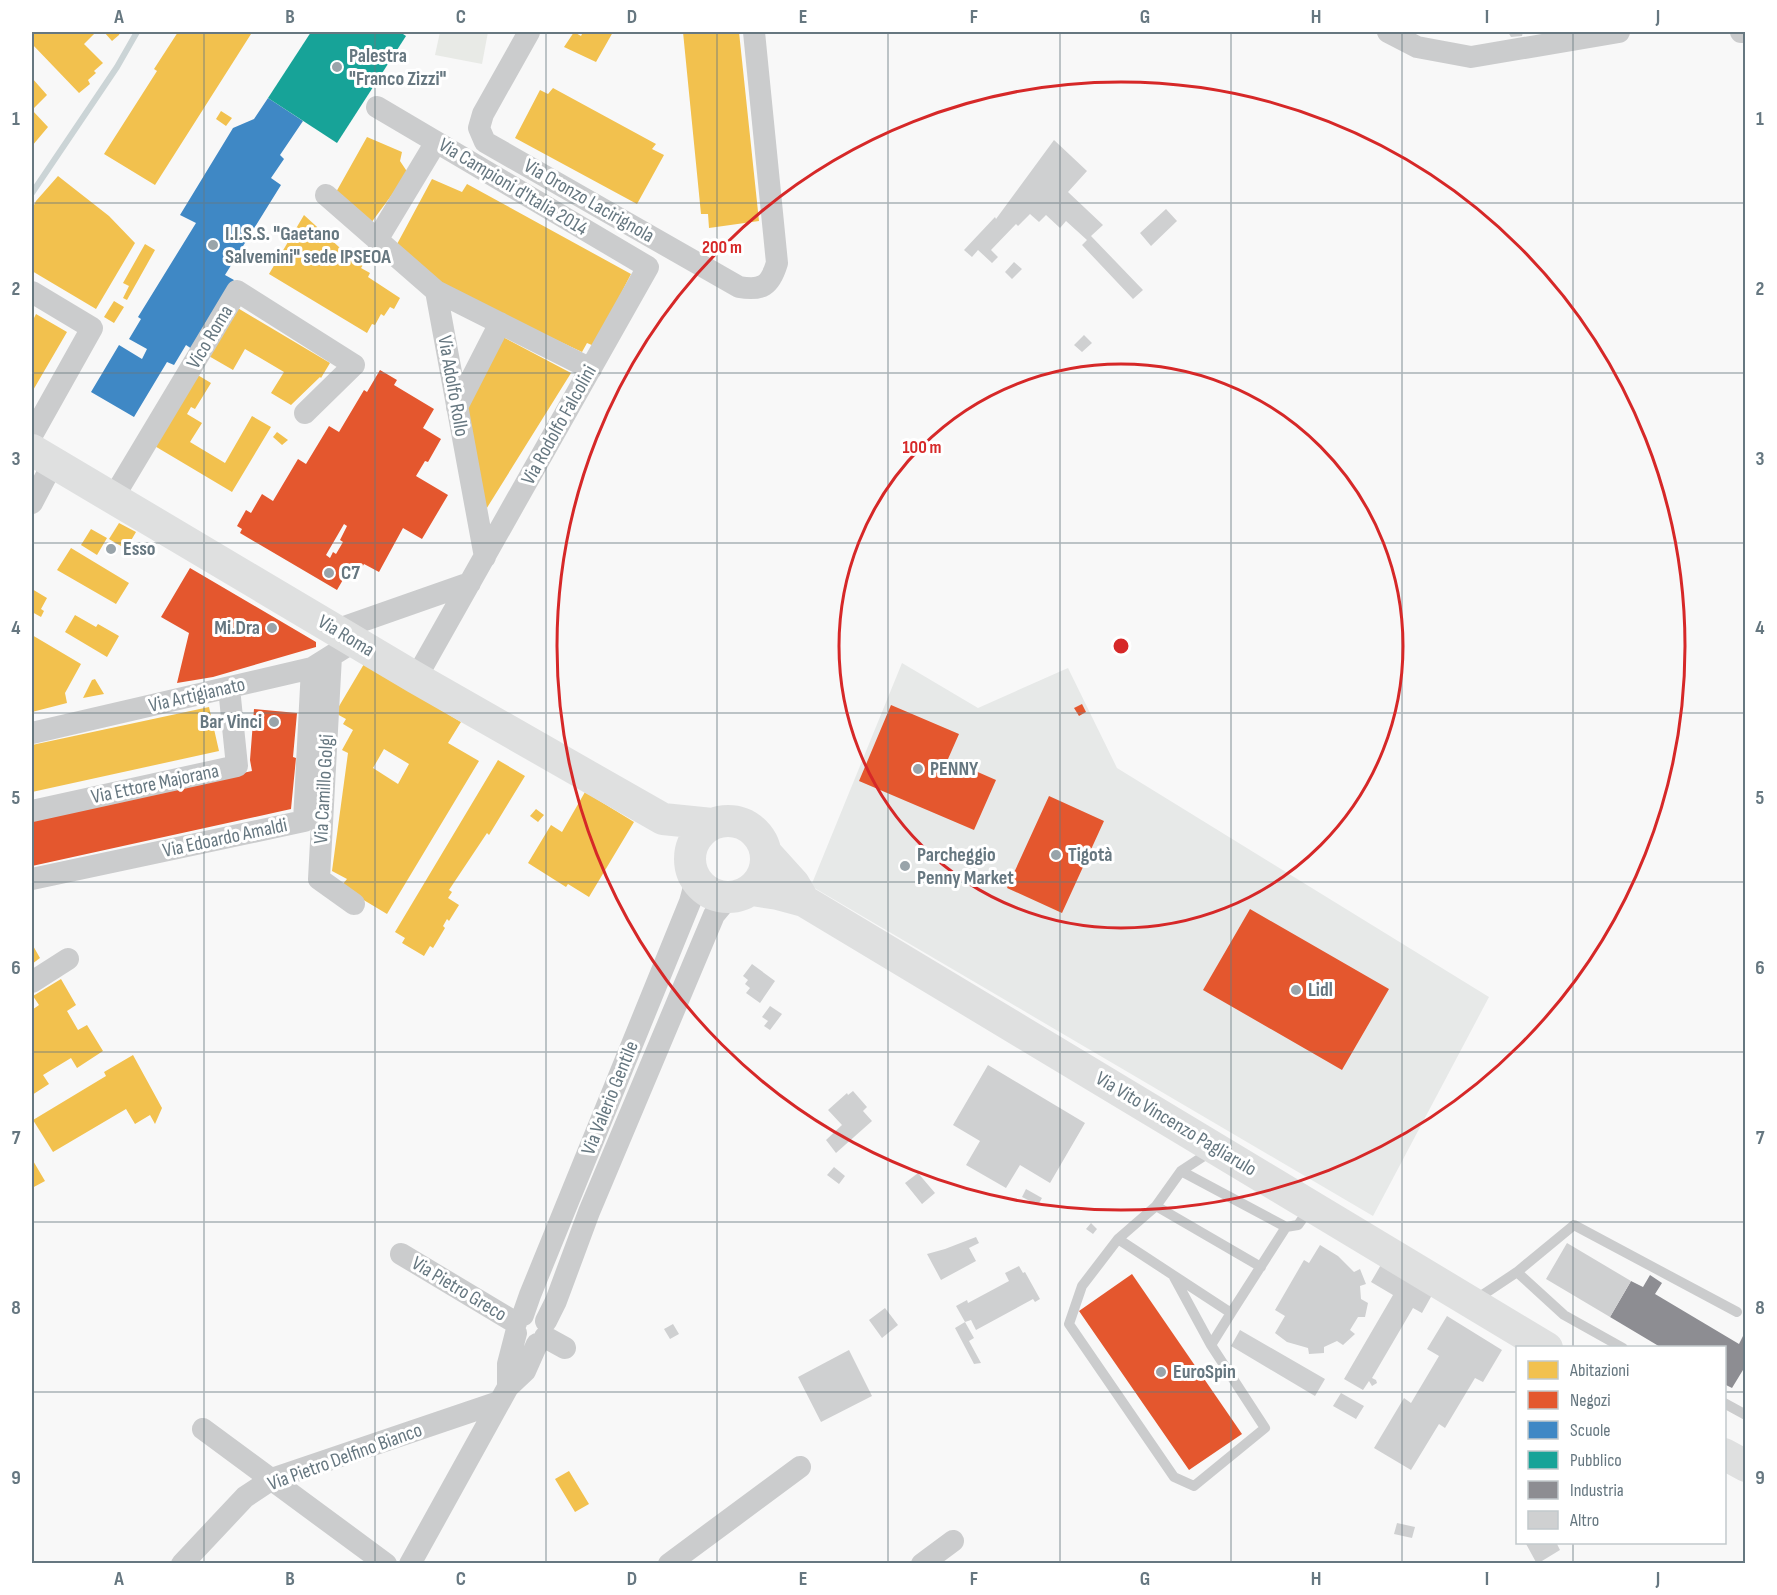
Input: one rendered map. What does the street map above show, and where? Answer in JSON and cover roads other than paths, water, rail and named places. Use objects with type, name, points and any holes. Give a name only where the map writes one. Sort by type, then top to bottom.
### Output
[{"type":"street","name":"Via Oronzo Lacirignola","points":[[529,32],[483,114],[479,128],[485,142],[739,287],[751,289],[765,286],[773,276],[777,263],[754,32]]},
{"type":"street","points":[[1388,32],[1417,47],[1471,57],[1619,32]]},
{"type":"street","points":[[1741,32],[1746,32]]},
{"type":"street","name":"Via Campioni d'Italia 2014","points":[[377,107],[648,267]]},
{"type":"street","points":[[377,240],[436,142]]},
{"type":"street","points":[[326,195],[436,291],[591,369]]},
{"type":"street","name":"Via Rodolfo Falcolini","points":[[416,678],[648,267]]},
{"type":"street","name":"Vico Roma","points":[[113,498],[237,291],[354,364],[305,413]]},
{"type":"street","name":"Via Adolfo Rollo","points":[[436,291],[485,557]]},
{"type":"street","points":[[32,292],[92,328],[32,435]]},
{"type":"street","points":[[457,407],[500,323]]},
{"type":"street","points":[[32,503],[42,456]]},
{"type":"street","name":"Via Roma","points":[[42,456],[113,498],[341,642],[416,678],[663,819],[712,824]]},
{"type":"street","points":[[341,642],[470,583]]},
{"type":"street","name":"Via Artigianato","points":[[32,733],[312,668],[341,642]]},
{"type":"street","name":"Via Camillo Golgi","points":[[341,642],[319,879],[354,904]]},
{"type":"street","name":"Via Edoardo Amaldi","points":[[32,879],[304,821],[312,668]]},
{"type":"street","name":"Via Ettore Majorana","points":[[32,811],[237,766],[229,688]]},
{"type":"street","name":"Via Roma","points":[[663,819],[693,867]]},
{"type":"street","points":[[725,821],[739,822],[750,827],[759,835],[766,853],[766,871],[760,882],[740,894],[716,896],[704,890],[693,867],[694,842],[701,832],[712,824],[725,821]]},
{"type":"street","name":"Via Vito Vincenzo Pagliarulo","points":[[766,853],[794,884],[804,901]]},
{"type":"street","name":"Via Valerio Gentile","points":[[504,1394],[508,1364],[518,1324],[690,902],[693,867]]},
{"type":"street","name":"Via Valerio Gentile","points":[[410,1563],[504,1394],[525,1371],[543,1334],[589,1212],[714,915],[740,894]]},
{"type":"street","name":"Via Vito Vincenzo Pagliarulo","points":[[740,894],[778,894],[804,901],[1546,1346]]},
{"type":"street","points":[[32,982],[68,959]]},
{"type":"street","name":"Via Pietro Greco","points":[[401,1254],[518,1324]]},
{"type":"street","points":[[518,1324],[533,1313],[543,1317],[543,1334],[566,1348]]},
{"type":"street","name":"Via Pietro Delfino Bianco","points":[[182,1563],[245,1497],[272,1479],[504,1394]]},
{"type":"street","points":[[203,1429],[386,1563]]},
{"type":"street","points":[[1726,1455],[1746,1466]]},
{"type":"street","points":[[669,1563],[800,1467]]},
{"type":"street","points":[[922,1563],[953,1540]]},
{"type":"lane","points":[[1172,1274],[1211,1345],[1265,1428],[1194,1486],[1174,1477],[1069,1324],[1082,1286],[1118,1239],[1156,1206],[1181,1171],[1216,1149]]},
{"type":"lane","points":[[1181,1171],[1286,1227],[1298,1225],[1311,1206]]},
{"type":"lane","points":[[1156,1206],[1261,1267]]},
{"type":"lane","points":[[1472,1302],[1517,1272],[1574,1225],[1737,1312]]},
{"type":"lane","points":[[1211,1345],[1286,1227]]},
{"type":"lane","points":[[1118,1239],[1231,1313]]},
{"type":"lane","points":[[1517,1272],[1564,1316],[1621,1346]]},
{"type":"lane","points":[[1726,1404],[1746,1415]]},
{"type":"waterway","points":[[32,193],[117,67],[137,32]]},
{"type":"place","name":"Palestra \"Franco Zizzi\"","points":[[337,67]]},
{"type":"place","name":"I.I.S.S. \"Gaetano Salvemini\" sede IPSEOA","points":[[213,245]]},
{"type":"place","name":"Esso","points":[[111,549]]},
{"type":"place","name":"C7","points":[[329,573]]},
{"type":"place","name":"Mi.Dra","points":[[272,628]]},
{"type":"place","name":"Bar Vinci","points":[[274,722]]},
{"type":"place","name":"PENNY","points":[[918,769]]},
{"type":"place","name":"Tigotà","points":[[1056,855]]},
{"type":"place","name":"Parcheggio Penny Market","points":[[905,866]]},
{"type":"place","name":"Lidl","points":[[1296,990]]},
{"type":"place","name":"EuroSpin","points":[[1161,1372]]}]
